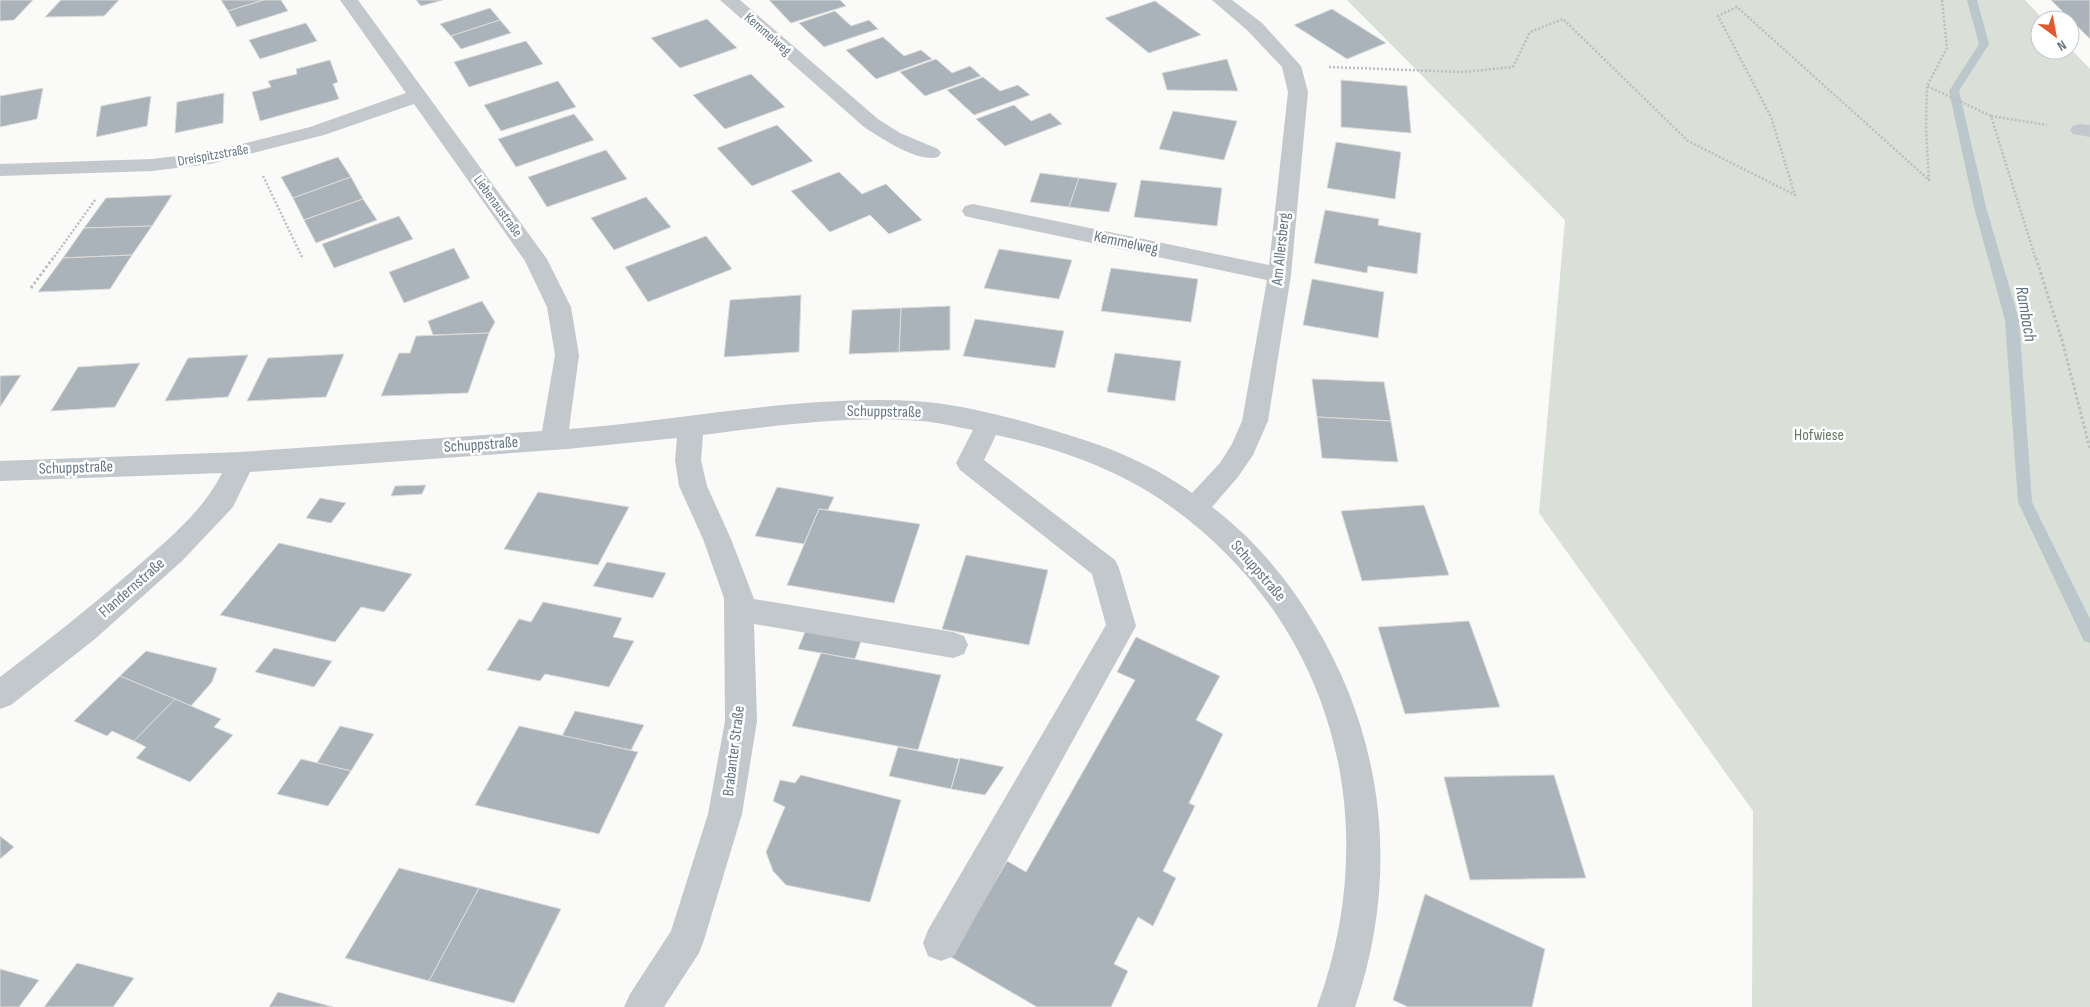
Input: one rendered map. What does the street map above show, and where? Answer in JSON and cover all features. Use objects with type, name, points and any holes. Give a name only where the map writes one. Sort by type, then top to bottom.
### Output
[{"type":"street","name":"Liebenaustraße","points":[[349,0],[536,259],[559,307],[567,355],[554,440]]},
{"type":"street","name":"Kemmelweg","points":[[729,0],[871,123],[893,137],[931,154]]},
{"type":"street","name":"Am Allersberg","points":[[1195,508],[1229,470],[1239,455],[1255,421],[1279,275],[1298,92],[1291,66],[1254,27],[1221,0]]},
{"type":"street","name":"Dreispitzstraße","points":[[0,170],[152,165],[210,158],[317,131],[418,96]]},
{"type":"street","name":"Kemmelweg","points":[[972,211],[1279,275]]},
{"type":"street","name":"Schuppstraße","points":[[0,471],[241,462],[554,440],[821,412],[918,411],[1039,434],[1098,453],[1150,478],[1195,508],[1235,542],[1269,579],[1302,625],[1328,676],[1347,730],[1359,784],[1364,843],[1360,904],[1350,964],[1336,1007]]},
{"type":"street","points":[[941,942],[1121,626],[1105,568],[969,463],[989,423]]},
{"type":"street","name":"Brabanter Straße","points":[[643,1007],[686,940],[725,814],[741,721],[739,598],[693,486],[688,460],[691,427]]},
{"type":"street","name":"Flandernstraße","points":[[0,695],[84,630],[172,553],[223,499],[241,462]]},
{"type":"street","points":[[740,609],[953,645]]},
{"type":"path","points":[[1291,66],[1463,72],[1513,67],[1530,32],[1563,19],[1688,140],[1795,195],[1771,117],[1718,16],[1737,7],[1929,180],[1926,129],[1927,86],[1947,48],[1942,0]]},
{"type":"path","points":[[1927,86],[1991,116],[2085,130]]},
{"type":"path","points":[[1991,116],[2062,340],[2090,449]]},
{"type":"path","points":[[249,149],[303,259]]},
{"type":"path","points":[[31,288],[121,166]]},
{"type":"green space","name":"Hofwiese","points":[[1347,0],[2025,0],[2034,10],[2030,10],[2030,60],[2080,58],[2090,69],[2090,1007],[1752,1007],[1753,811],[1539,513],[1565,220]]},
{"type":"building","points":[[0,0],[33,0],[14,20],[0,21]]},
{"type":"building","points":[[61,0],[119,0],[104,16],[45,17]]},
{"type":"building","points":[[221,0],[264,0],[228,11]]},
{"type":"building","points":[[264,0],[281,0],[288,11],[237,27],[228,11]]},
{"type":"building","points":[[416,0],[443,0],[421,6]]},
{"type":"building","points":[[769,0],[840,0],[846,6],[791,23]]},
{"type":"building","points":[[2051,0],[2090,0],[2090,39],[2080,29],[2080,10],[2061,10]]},
{"type":"building","points":[[1155,1],[1201,35],[1149,53],[1105,18]]},
{"type":"building","points":[[490,8],[500,20],[451,36],[440,24]]},
{"type":"building","points":[[1332,9],[1386,43],[1347,59],[1294,25]]},
{"type":"building","points":[[835,11],[851,26],[869,20],[878,29],[824,47],[799,23]]},
{"type":"building","points":[[707,19],[737,48],[680,68],[651,38]]},
{"type":"building","points":[[500,20],[511,33],[461,49],[451,36]]},
{"type":"building","points":[[306,23],[317,41],[260,59],[249,40]]},
{"type":"building","points":[[883,37],[904,56],[921,50],[932,59],[876,79],[846,50]]},
{"type":"building","points":[[526,41],[543,64],[469,87],[454,62]]},
{"type":"building","points":[[936,59],[952,73],[970,66],[981,76],[925,96],[900,72]]},
{"type":"building","points":[[1227,59],[1238,91],[1167,90],[1162,73]]},
{"type":"building","points":[[330,60],[338,82],[333,84],[339,99],[260,121],[252,92],[271,87],[268,81],[297,74],[296,69]]},
{"type":"building","points":[[751,74],[785,107],[725,129],[693,95]]},
{"type":"building","points":[[983,77],[1000,91],[1018,85],[1030,95],[974,115],[947,90]]},
{"type":"building","points":[[1341,80],[1407,86],[1411,133],[1341,127]]},
{"type":"building","points":[[558,81],[576,107],[501,131],[484,105]]},
{"type":"building","points":[[43,88],[37,119],[0,127],[0,96]]},
{"type":"building","points":[[224,93],[223,123],[175,133],[177,102]]},
{"type":"building","points":[[151,96],[147,126],[96,137],[101,106]]},
{"type":"building","points":[[1014,105],[1031,121],[1050,113],[1062,124],[1005,146],[976,119]]},
{"type":"building","points":[[1173,111],[1237,121],[1224,160],[1159,149]]},
{"type":"building","points":[[574,114],[594,140],[516,167],[498,139]]},
{"type":"building","points":[[777,125],[813,161],[752,186],[717,148]]},
{"type":"building","points":[[1336,142],[1401,152],[1395,199],[1327,188]]},
{"type":"building","points":[[606,150],[627,179],[547,207],[528,177]]},
{"type":"building","points":[[338,157],[351,177],[293,198],[281,177]]},
{"type":"building","points":[[839,172],[862,194],[886,184],[922,220],[889,234],[870,215],[830,232],[791,191]]},
{"type":"building","points":[[1040,173],[1079,178],[1069,207],[1030,202]]},
{"type":"building","points":[[351,177],[363,199],[304,220],[293,198]]},
{"type":"building","points":[[1079,178],[1117,183],[1109,212],[1069,207]]},
{"type":"building","points":[[1141,180],[1222,188],[1217,226],[1134,217]]},
{"type":"building","points":[[172,195],[152,226],[84,228],[106,198]]},
{"type":"building","points":[[646,197],[671,227],[614,250],[591,218]]},
{"type":"building","points":[[363,199],[377,220],[316,243],[304,220]]},
{"type":"building","points":[[1325,210],[1379,219],[1378,225],[1421,233],[1417,274],[1368,266],[1367,273],[1314,263]]},
{"type":"building","points":[[399,216],[413,239],[334,268],[322,244]]},
{"type":"building","points":[[152,226],[132,255],[63,258],[84,228]]},
{"type":"building","points":[[706,236],[732,269],[648,302],[625,267]]},
{"type":"building","points":[[454,248],[470,278],[404,303],[389,272]]},
{"type":"building","points":[[999,249],[1072,260],[1059,299],[984,288]]},
{"type":"building","points":[[132,255],[110,289],[38,292],[63,258]]},
{"type":"building","points":[[1111,268],[1198,279],[1191,322],[1101,311]]},
{"type":"building","points":[[1312,279],[1384,292],[1378,338],[1303,325]]},
{"type":"building","points":[[801,295],[799,352],[724,357],[730,300]]},
{"type":"building","points":[[482,301],[495,322],[489,333],[433,335],[428,321]]},
{"type":"building","points":[[950,306],[950,350],[899,352],[901,308]]},
{"type":"building","points":[[901,308],[899,352],[849,354],[852,310]]},
{"type":"building","points":[[975,319],[1064,331],[1055,368],[963,356]]},
{"type":"building","points":[[489,333],[468,393],[381,396],[399,353],[410,353],[416,336]]},
{"type":"building","points":[[1115,353],[1181,361],[1175,401],[1107,392]]},
{"type":"building","points":[[344,354],[326,397],[247,401],[268,358]]},
{"type":"building","points":[[248,355],[228,397],[165,401],[188,358]]},
{"type":"building","points":[[140,363],[115,407],[51,411],[78,367]]},
{"type":"building","points":[[21,375],[0,407],[0,376]]},
{"type":"building","points":[[1312,379],[1384,382],[1391,421],[1317,417]]},
{"type":"building","points":[[1317,417],[1391,421],[1398,462],[1322,458]]},
{"type":"building","points":[[426,485],[422,494],[391,496],[395,486]]},
{"type":"building","points":[[777,487],[834,497],[828,510],[819,509],[804,544],[755,536]]},
{"type":"building","points":[[538,492],[629,507],[598,565],[504,549]]},
{"type":"building","points":[[320,498],[346,503],[331,523],[306,518]]},
{"type":"building","points":[[1424,505],[1449,575],[1362,581],[1341,511]]},
{"type":"building","points":[[819,509],[920,524],[894,603],[787,585]]},
{"type":"building","points":[[279,543],[412,574],[384,612],[361,607],[335,642],[220,615]]},
{"type":"building","points":[[966,555],[1048,570],[1029,645],[942,629]]},
{"type":"building","points":[[607,562],[666,573],[653,598],[593,586]]},
{"type":"building","points":[[543,602],[622,618],[613,637],[634,641],[609,687],[545,674],[540,681],[487,670],[519,619],[531,622]]},
{"type":"building","points":[[1469,621],[1500,707],[1405,714],[1378,627]]},
{"type":"building","points":[[809,622],[864,632],[855,659],[798,649]]},
{"type":"building","points":[[1136,637],[1220,676],[1196,720],[1223,734],[1189,803],[1195,806],[1163,871],[1176,878],[1153,926],[1138,917],[1114,964],[1128,971],[1111,1007],[1037,1007],[951,957],[1007,861],[1026,872],[1135,680],[1117,672]]},
{"type":"building","points":[[274,648],[332,661],[314,687],[255,672]]},
{"type":"building","points":[[146,651],[217,668],[212,682],[191,706],[120,676]]},
{"type":"building","points":[[821,653],[941,675],[918,750],[792,726]]},
{"type":"building","points":[[120,676],[175,699],[134,741],[112,731],[107,736],[74,721]]},
{"type":"building","points":[[175,699],[221,719],[214,727],[233,735],[190,782],[136,758],[146,747],[134,741]]},
{"type":"building","points":[[575,711],[644,725],[631,750],[562,736]]},
{"type":"building","points":[[340,726],[374,734],[351,771],[317,763]]},
{"type":"building","points":[[519,726],[638,752],[599,834],[475,805]]},
{"type":"building","points":[[898,747],[959,759],[951,789],[889,776]]},
{"type":"building","points":[[960,758],[1004,767],[985,795],[951,789]]},
{"type":"building","points":[[301,759],[351,771],[328,806],[277,794]]},
{"type":"building","points":[[801,775],[901,800],[870,902],[786,885],[773,871],[766,852],[785,807],[773,801],[780,780],[795,783]]},
{"type":"building","points":[[1554,775],[1586,878],[1470,880],[1444,777]]},
{"type":"building","points":[[0,836],[14,847],[0,859]]},
{"type":"building","points":[[399,868],[479,888],[429,981],[345,958]]},
{"type":"building","points":[[479,888],[561,909],[514,1003],[429,981]]},
{"type":"building","points":[[1425,894],[1545,949],[1532,1007],[1408,1007],[1393,1000]]},
{"type":"building","points":[[77,963],[134,978],[113,1007],[44,1007]]},
{"type":"building","points":[[0,969],[39,980],[19,1007],[0,1007]]},
{"type":"building","points":[[278,992],[333,1007],[269,1007]]},
{"type":"waterway","name":"Rambach","points":[[1972,0],[1984,44],[1954,91],[1980,207],[2012,320],[2025,502],[2090,636]]}]
